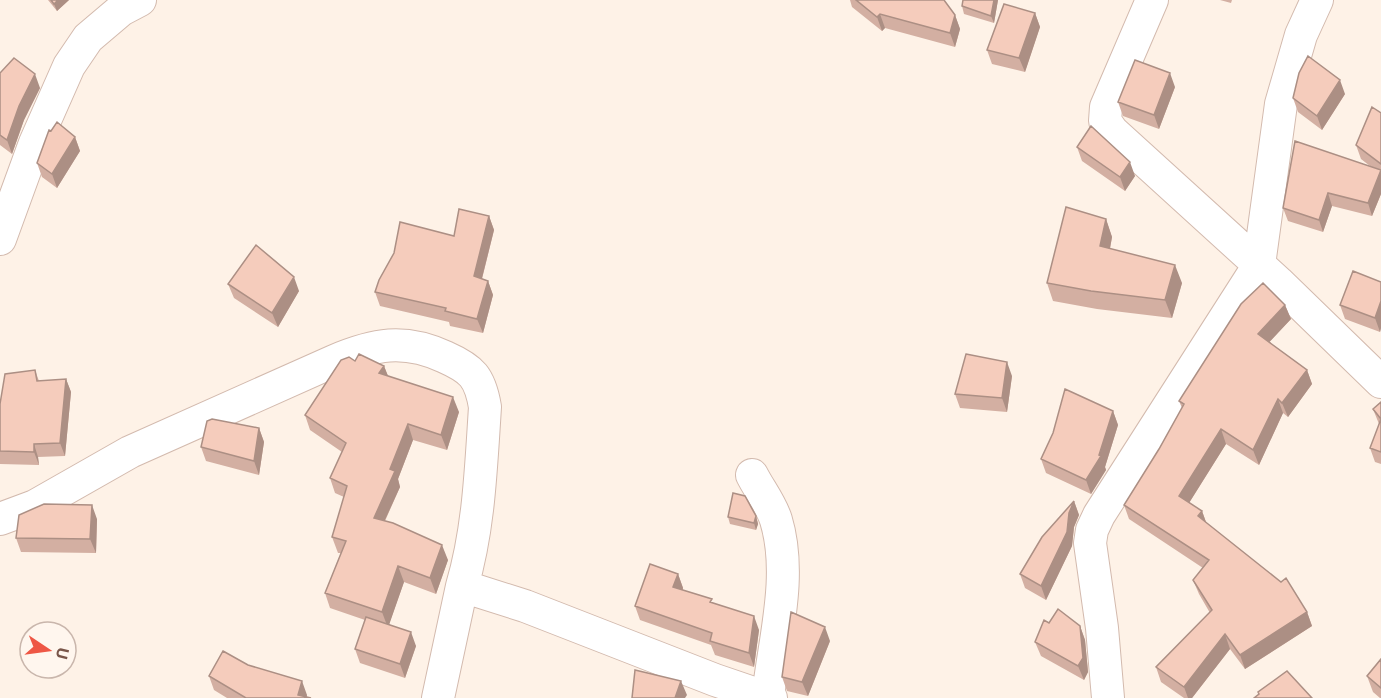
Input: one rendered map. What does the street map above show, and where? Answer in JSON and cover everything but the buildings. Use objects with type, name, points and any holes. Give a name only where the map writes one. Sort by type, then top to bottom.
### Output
[{"type":"street","points":[[0,239],[35,143],[69,66],[88,38],[121,10],[140,0]]},
{"type":"street","points":[[1152,0],[1106,106],[1105,121],[1112,131],[1259,265],[1381,382]]},
{"type":"street","points":[[1108,698],[1102,628],[1090,543],[1092,530],[1099,515],[1259,265],[1281,104],[1301,35],[1317,0]]},
{"type":"street","points":[[0,519],[35,507],[130,452],[360,350],[412,344],[464,365],[477,377],[485,407],[471,556],[462,586],[438,698]]},
{"type":"street","points":[[462,586],[525,606],[715,680],[769,698],[783,586],[783,552],[776,518],[752,475]]}]
